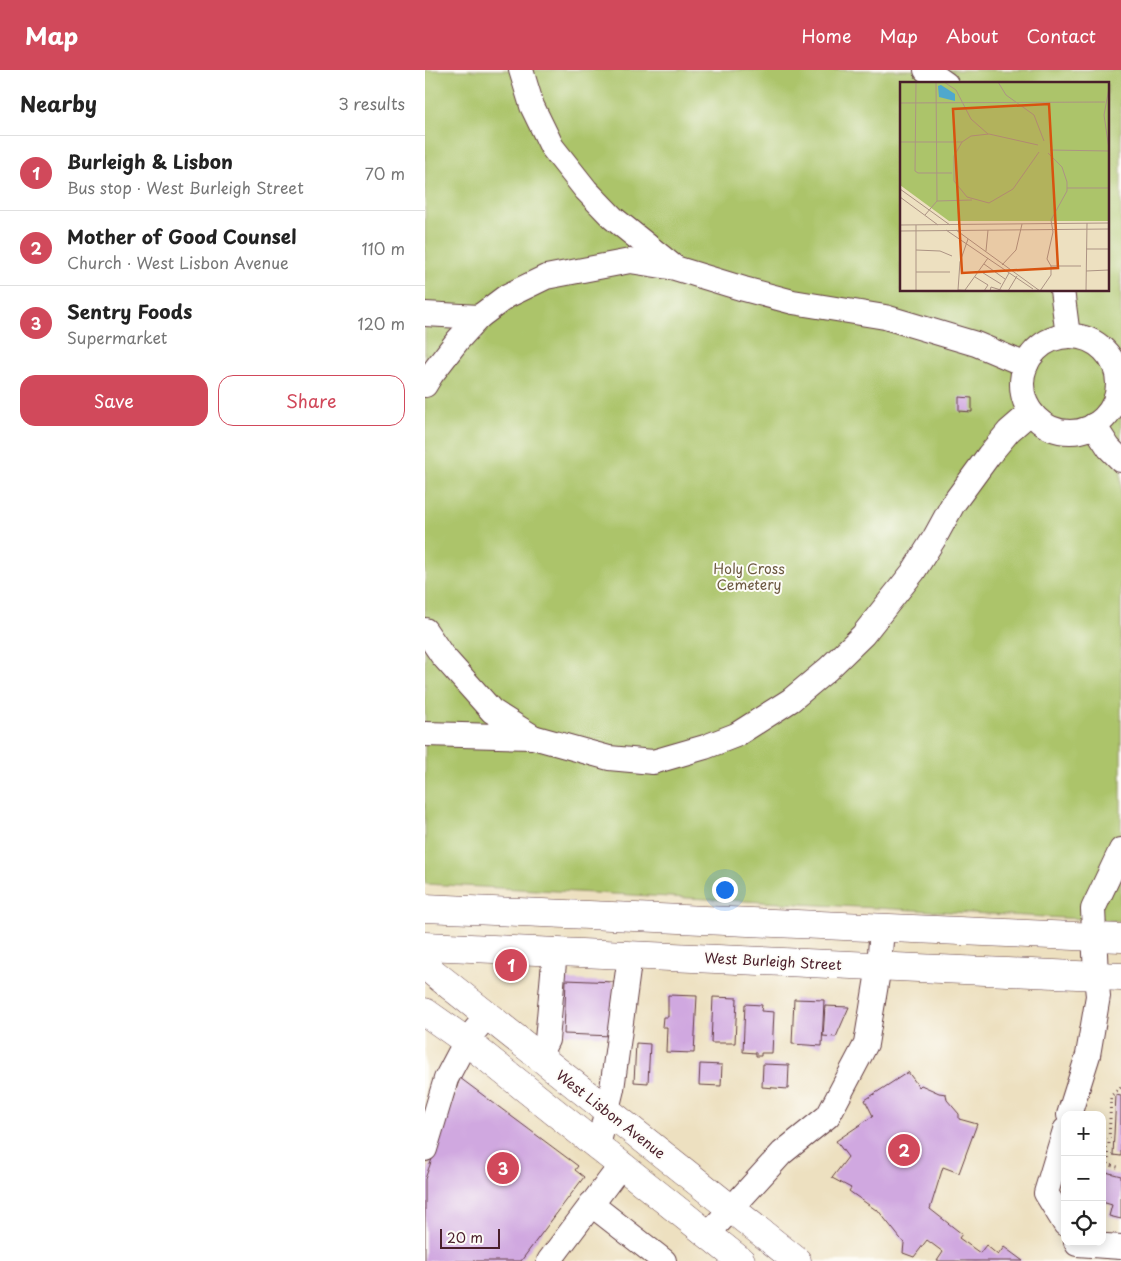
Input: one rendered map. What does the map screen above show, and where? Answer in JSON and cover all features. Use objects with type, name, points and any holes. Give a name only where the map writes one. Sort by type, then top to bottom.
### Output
[{"type":"main road","points":[[425,908],[1108,938]]},
{"type":"main road","points":[[555,913],[555,951]]},
{"type":"main road","name":"West Burleigh Street","points":[[425,946],[1108,977]]},
{"type":"main road","name":"West Lisbon Avenue","points":[[425,966],[797,1261]]},
{"type":"main road","points":[[425,1012],[466,1041],[741,1261]]},
{"type":"lane","points":[[521,70],[532,106],[552,147],[586,190],[613,218],[675,268]]},
{"type":"lane","points":[[926,70],[943,82]]},
{"type":"lane","points":[[425,385],[447,354],[479,317],[507,296],[546,277],[630,261],[675,268],[793,302],[885,317],[976,344],[1026,365]]},
{"type":"lane","points":[[1062,291],[1068,336]]},
{"type":"lane","points":[[425,314],[479,317]]},
{"type":"lane","points":[[1068,336],[1084,338],[1099,345],[1110,357],[1116,372],[1117,404],[1094,425],[1081,430],[1067,432],[1053,429],[1041,422],[1031,412],[1025,401],[1022,390],[1022,377],[1026,365],[1043,344],[1055,338],[1068,336]]},
{"type":"lane","points":[[425,734],[533,737],[609,758],[653,762],[705,747],[736,735],[791,700],[828,670],[863,635],[913,572],[953,504],[984,462],[1009,431],[1031,412]]},
{"type":"lane","points":[[1094,425],[1109,448],[1121,460]]},
{"type":"lane","points":[[425,630],[448,662],[492,711],[533,737]]},
{"type":"lane","points":[[1070,1111],[1088,1055],[1098,996],[1108,977],[1108,938],[1093,909],[1121,850]]},
{"type":"lane","points":[[708,1234],[782,1153],[828,1116],[866,1044],[879,966],[882,928]]},
{"type":"lane","points":[[539,1056],[547,1040],[555,951]]},
{"type":"lane","points":[[598,1146],[612,1090],[630,955]]},
{"type":"lane","points":[[425,1149],[446,1079],[466,1041],[487,1016]]},
{"type":"lane","points":[[1061,1143],[1046,1192],[1061,1217]]},
{"type":"lane","points":[[558,1258],[591,1204],[622,1164]]},
{"type":"lane","points":[[591,1204],[665,1261]]},
{"type":"lane","points":[[1076,1249],[1121,1247]]},
{"type":"path","points":[[1121,1087],[1111,1096],[1108,1164],[1121,1168]]},
{"type":"green space","name":"Holy Cross Cemetery","points":[[425,70],[1121,70],[1121,921],[425,884]]},
{"type":"building","points":[[959,397],[972,398],[972,412],[959,411]]},
{"type":"building","points":[[566,980],[614,982],[612,1036],[564,1034]]},
{"type":"building","points":[[668,995],[697,996],[694,1053],[666,1052],[667,1027],[662,1027],[663,1017],[668,1017]]},
{"type":"building","points":[[713,997],[737,998],[735,1043],[711,1043]]},
{"type":"building","points":[[794,999],[824,1000],[822,1046],[792,1044]]},
{"type":"building","points":[[745,1004],[762,1005],[761,1011],[774,1012],[772,1053],[761,1053],[761,1056],[756,1056],[756,1053],[743,1052]]},
{"type":"building","points":[[825,1006],[849,1007],[836,1037],[823,1036]]},
{"type":"building","points":[[636,1043],[650,1044],[648,1083],[634,1082]]},
{"type":"building","points":[[700,1064],[722,1065],[721,1086],[699,1085]]},
{"type":"building","points":[[763,1064],[789,1065],[788,1089],[762,1087]]},
{"type":"building","points":[[908,1072],[919,1087],[921,1085],[946,1094],[947,1100],[959,1114],[959,1119],[977,1124],[959,1173],[943,1167],[930,1209],[962,1234],[959,1238],[980,1253],[986,1245],[998,1255],[1004,1247],[1023,1261],[937,1261],[943,1252],[927,1240],[914,1257],[903,1253],[904,1243],[877,1209],[849,1191],[851,1188],[832,1178],[848,1157],[836,1141],[873,1116],[865,1100]]},
{"type":"building","points":[[460,1078],[578,1166],[575,1170],[584,1177],[521,1261],[425,1261],[425,1179]]},
{"type":"building","points":[[1116,1095],[1121,1096],[1121,1156],[1113,1155]]},
{"type":"building","points":[[1106,1172],[1121,1176],[1121,1219],[1109,1216],[1112,1205],[1106,1203]]},
{"type":"place","name":"Burleigh & Lisbon","points":[[511,965]]},
{"type":"place","name":"Mother of Good Counsel","points":[[904,1150]]},
{"type":"place","name":"Sentry Foods","points":[[503,1168]]}]
